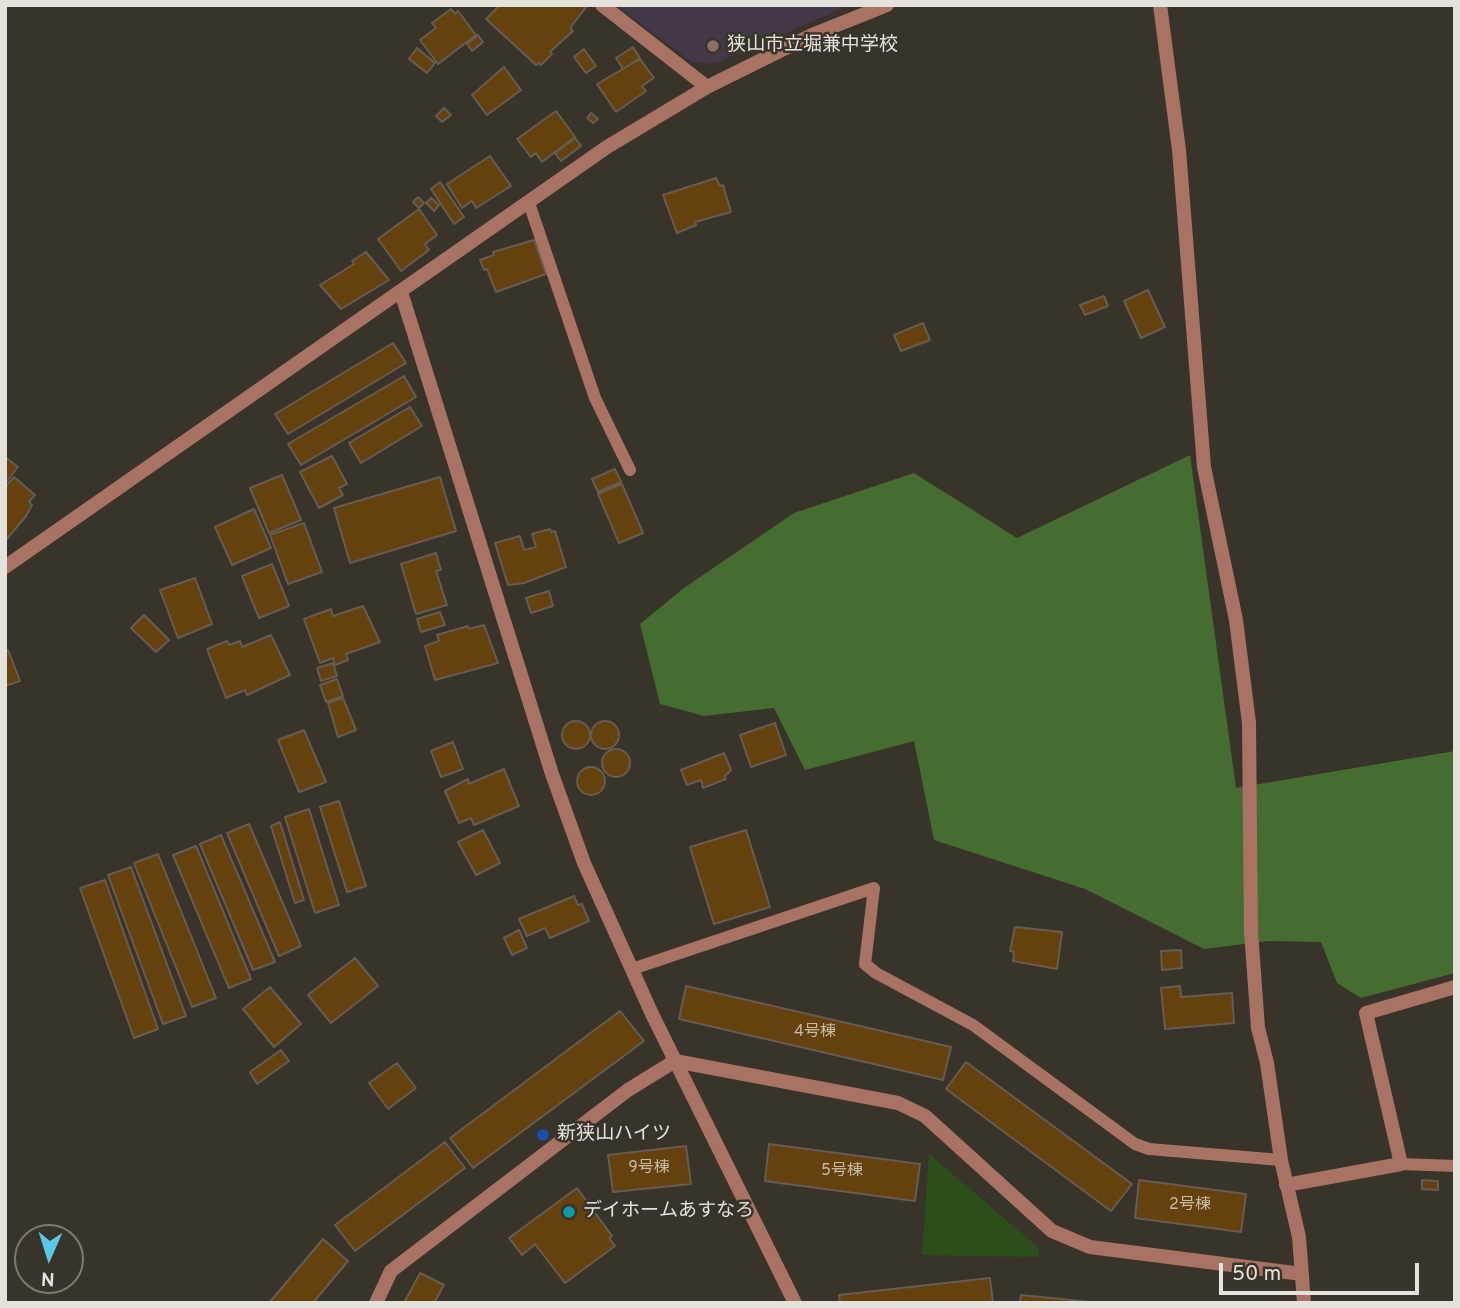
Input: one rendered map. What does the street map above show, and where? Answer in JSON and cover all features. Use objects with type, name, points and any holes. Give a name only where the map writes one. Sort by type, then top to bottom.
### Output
[{"type":"street","points":[[602,5],[707,87]]},
{"type":"street","points":[[5,567],[607,147],[707,87],[812,35],[887,5]]},
{"type":"street","points":[[1160,5],[1179,149],[1204,467],[1236,620],[1250,723],[1251,931],[1258,1028],[1268,1063],[1281,1160],[1299,1237],[1304,1303]]},
{"type":"street","points":[[401,292],[556,786],[584,863],[675,1060],[795,1303]]},
{"type":"street","points":[[1286,1185],[1401,1164],[1366,1013],[1455,987]]},
{"type":"street","points":[[376,1303],[391,1271],[628,1090],[675,1060],[898,1103],[925,1116],[1052,1231],[1090,1247],[1302,1274]]},
{"type":"lane","points":[[528,203],[595,398],[630,470]]},
{"type":"lane","points":[[632,969],[874,888],[865,964],[876,973],[973,1025],[1135,1144],[1149,1149],[1281,1160]]},
{"type":"lane","points":[[1401,1164],[1455,1166]]},
{"type":"shaded area","name":"狭山市立堀兼中学校","points":[[616,5],[850,5],[716,63],[692,62]]},
{"type":"green space","points":[[1190,455],[1236,788],[1455,751],[1455,973],[1361,998],[1337,983],[1321,942],[1268,941],[1204,949],[1085,889],[934,840],[914,741],[805,770],[774,708],[704,716],[660,704],[640,624],[684,588],[794,513],[914,473],[1017,538]]},
{"type":"green space","points":[[929,1154],[1039,1248],[1039,1257],[922,1255]]},
{"type":"building","points":[[500,5],[587,6],[570,28],[573,31],[550,52],[552,54],[541,65],[536,65],[486,19]]},
{"type":"building","points":[[451,9],[455,14],[458,11],[476,35],[438,64],[420,40],[436,28],[432,23]]},
{"type":"building","points":[[478,35],[483,42],[472,51],[467,44]]},
{"type":"building","points":[[633,47],[640,58],[623,69],[616,58]]},
{"type":"building","points":[[417,48],[435,63],[427,73],[409,59]]},
{"type":"building","points":[[584,49],[596,66],[586,73],[574,57]]},
{"type":"building","points":[[640,59],[654,78],[642,86],[646,91],[616,112],[597,84]]},
{"type":"building","points":[[504,67],[521,90],[487,115],[472,95]]},
{"type":"building","points":[[444,108],[451,115],[442,122],[436,116]]},
{"type":"building","points":[[556,111],[575,137],[542,162],[536,153],[531,157],[517,139]]},
{"type":"building","points":[[591,113],[598,119],[593,123],[587,118]]},
{"type":"building","points":[[575,138],[581,146],[561,161],[555,153]]},
{"type":"building","points":[[490,156],[511,186],[476,208],[472,201],[462,208],[447,184]]},
{"type":"building","points":[[716,178],[720,186],[723,185],[731,212],[695,222],[696,225],[677,233],[663,195]]},
{"type":"building","points":[[440,182],[464,217],[454,224],[431,189]]},
{"type":"building","points":[[418,197],[424,203],[419,208],[413,202]]},
{"type":"building","points":[[431,198],[439,205],[434,211],[426,203]]},
{"type":"building","points":[[419,209],[437,235],[425,244],[429,250],[401,271],[378,239]]},
{"type":"building","points":[[534,240],[546,274],[496,292],[487,269],[484,270],[480,260],[494,255],[493,252]]},
{"type":"building","points":[[366,252],[389,280],[341,309],[320,285],[354,264],[352,261]]},
{"type":"building","points":[[1148,290],[1165,327],[1141,338],[1124,301]]},
{"type":"building","points":[[1104,296],[1108,306],[1085,315],[1080,305]]},
{"type":"building","points":[[923,323],[930,340],[901,351],[894,335]]},
{"type":"building","points":[[393,343],[406,363],[288,434],[275,414]]},
{"type":"building","points":[[404,376],[416,397],[301,465],[288,444]]},
{"type":"building","points":[[410,407],[422,426],[361,463],[349,443]]},
{"type":"building","points":[[332,456],[347,484],[339,488],[343,495],[319,508],[300,472]]},
{"type":"building","points":[[5,457],[18,467],[7,481],[5,479]]},
{"type":"building","points":[[615,469],[621,482],[598,492],[592,479]]},
{"type":"building","points":[[282,475],[301,520],[269,533],[250,488]]},
{"type":"building","points":[[14,477],[35,495],[29,502],[32,505],[26,516],[6,540],[5,487]]},
{"type":"building","points":[[440,477],[456,531],[350,563],[334,508]]},
{"type":"building","points":[[622,484],[643,533],[619,543],[598,494]]},
{"type":"building","points":[[254,509],[271,548],[232,565],[215,527]]},
{"type":"building","points":[[304,523],[322,572],[288,584],[270,535]]},
{"type":"building","points":[[550,529],[551,532],[555,531],[566,567],[524,583],[508,585],[495,543],[520,536],[524,550],[536,547],[532,534]]},
{"type":"building","points":[[436,553],[441,570],[436,571],[447,605],[416,614],[401,564]]},
{"type":"building","points":[[272,564],[289,606],[259,618],[242,576]]},
{"type":"building","points":[[195,578],[212,624],[178,638],[160,590]]},
{"type":"building","points":[[549,591],[553,606],[531,613],[526,598]]},
{"type":"building","points":[[363,606],[380,642],[346,654],[348,660],[335,665],[333,658],[320,663],[304,619],[331,609],[333,616]]},
{"type":"building","points":[[440,612],[445,625],[421,632],[417,619]]},
{"type":"building","points":[[144,615],[169,640],[156,652],[131,628]]},
{"type":"building","points":[[484,625],[498,663],[435,680],[425,646],[439,641],[437,635],[468,626],[469,629]]},
{"type":"building","points":[[271,635],[290,675],[247,695],[245,690],[226,698],[207,649],[227,641],[229,645],[240,641],[242,647]]},
{"type":"building","points":[[8,650],[20,681],[5,686],[5,651]]},
{"type":"building","points":[[333,663],[337,676],[321,681],[317,668]]},
{"type":"building","points":[[337,679],[343,696],[326,702],[320,685]]},
{"type":"building","points":[[343,698],[356,730],[338,737],[328,703]]},
{"type":"building","points":[[576,721],[586,725],[590,735],[586,745],[576,749],[566,745],[562,735],[566,725]]},
{"type":"building","points":[[605,721],[615,725],[619,735],[615,745],[605,749],[595,745],[591,735],[595,725]]},
{"type":"building","points":[[775,723],[786,755],[751,767],[740,735]]},
{"type":"building","points":[[304,730],[326,782],[299,792],[278,740]]},
{"type":"building","points":[[453,742],[463,769],[441,777],[431,751]]},
{"type":"building","points":[[616,749],[626,753],[630,763],[626,773],[616,777],[606,773],[602,763],[606,753]]},
{"type":"building","points":[[724,753],[731,770],[725,776],[726,779],[703,788],[701,780],[687,785],[681,770]]},
{"type":"building","points":[[591,767],[601,771],[605,781],[601,791],[591,795],[581,791],[577,781],[581,771]]},
{"type":"building","points":[[504,769],[519,806],[474,825],[471,818],[459,823],[445,791],[468,779],[469,784]]},
{"type":"building","points":[[339,801],[366,886],[347,892],[320,807]]},
{"type":"building","points":[[309,809],[339,905],[315,913],[285,817]]},
{"type":"building","points":[[280,822],[304,900],[295,903],[271,826]]},
{"type":"building","points":[[249,824],[301,946],[279,956],[227,833]]},
{"type":"building","points":[[483,830],[500,863],[476,875],[458,842]]},
{"type":"building","points":[[746,830],[770,907],[714,924],[690,847]]},
{"type":"building","points":[[221,835],[275,962],[253,970],[200,844]]},
{"type":"building","points":[[196,846],[251,979],[229,988],[173,855]]},
{"type":"building","points":[[158,854],[216,998],[192,1007],[134,863]]},
{"type":"building","points":[[131,867],[186,1016],[163,1024],[108,875]]},
{"type":"building","points":[[105,880],[158,1029],[134,1038],[80,888]]},
{"type":"building","points":[[574,896],[578,905],[582,904],[589,921],[550,938],[545,928],[527,936],[519,919]]},
{"type":"building","points":[[1015,927],[1062,932],[1057,969],[1013,961],[1014,952],[1010,951]]},
{"type":"building","points":[[519,930],[527,948],[512,955],[504,938]]},
{"type":"building","points":[[1181,950],[1182,968],[1162,970],[1161,951]]},
{"type":"building","points":[[355,958],[378,986],[331,1023],[308,995]]},
{"type":"building","points":[[686,986],[951,1047],[943,1080],[679,1019]]},
{"type":"building","points":[[1180,986],[1181,997],[1232,993],[1234,1023],[1165,1029],[1161,988]]},
{"type":"building","points":[[270,987],[301,1024],[274,1047],[243,1009]]},
{"type":"building","points":[[620,1011],[644,1041],[473,1168],[450,1138]]},
{"type":"building","points":[[281,1050],[289,1061],[257,1084],[250,1072]]},
{"type":"building","points":[[966,1062],[1132,1184],[1111,1211],[946,1089]]},
{"type":"building","points":[[397,1063],[416,1088],[388,1109],[369,1083]]},
{"type":"building","points":[[445,1142],[465,1168],[355,1251],[335,1225]]},
{"type":"building","points":[[769,1144],[920,1164],[915,1201],[765,1181]]},
{"type":"building","points":[[686,1146],[691,1184],[613,1192],[608,1155]]},
{"type":"building","points":[[1139,1180],[1246,1194],[1241,1232],[1135,1218]]},
{"type":"building","points":[[1422,1180],[1438,1181],[1438,1190],[1422,1189]]},
{"type":"building","name":"デイホームあすなろ","points":[[577,1188],[612,1236],[609,1238],[615,1246],[565,1283],[535,1244],[522,1255],[509,1238]]},
{"type":"building","points":[[323,1239],[348,1261],[313,1303],[269,1303]]},
{"type":"building","points":[[420,1273],[444,1285],[434,1303],[404,1303]]},
{"type":"building","points":[[990,1278],[993,1303],[840,1303],[839,1295]]},
{"type":"building","points":[[1021,1295],[1100,1303],[1020,1303]]},
{"type":"place","name":"狭山市立堀兼中学校","points":[[713,46]]},
{"type":"place","name":"新狭山ハイツ","points":[[543,1135]]},
{"type":"place","name":"デイホームあすなろ","points":[[569,1212]]}]
